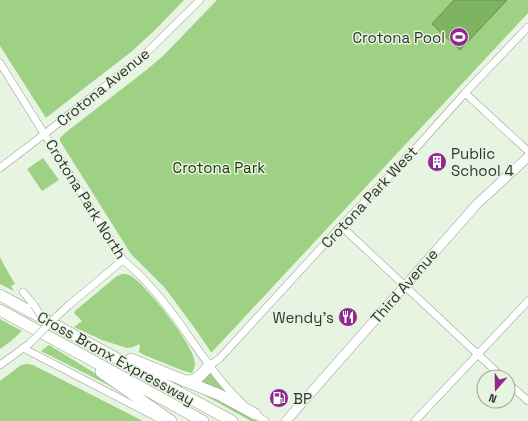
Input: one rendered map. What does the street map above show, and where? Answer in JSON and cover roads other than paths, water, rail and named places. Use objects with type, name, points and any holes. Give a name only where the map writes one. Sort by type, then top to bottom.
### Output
[{"type":"highway","name":"Cross Bronx Expressway","points":[[0,295],[232,421]]},
{"type":"highway","name":"Cross Bronx Expressway","points":[[0,310],[203,421]]},
{"type":"highway","points":[[70,332],[220,396],[255,414]]},
{"type":"highway","points":[[58,342],[172,421]]},
{"type":"highway","points":[[183,381],[193,381],[210,365]]},
{"type":"main road","name":"Third Avenue","points":[[286,421],[477,204],[528,157]]},
{"type":"street","name":"Crotona Avenue","points":[[0,168],[142,57],[200,0]]},
{"type":"street","name":"Crotona Park West","points":[[210,365],[220,358],[341,226],[416,148],[465,93],[528,27]]},
{"type":"street","name":"Crotona Park North","points":[[0,63],[123,260],[164,302],[210,365],[237,398],[265,421]]},
{"type":"street","points":[[465,93],[528,152]]},
{"type":"street","points":[[341,226],[494,369]]},
{"type":"street","points":[[0,365],[35,338],[69,305],[123,260]]},
{"type":"street","points":[[23,292],[34,305],[47,326]]},
{"type":"street","points":[[415,421],[528,301]]},
{"type":"street","points":[[23,348],[165,421]]},
{"type":"street","points":[[516,390],[528,401]]},
{"type":"place","name":"Crotona Pool","points":[[459,37]]},
{"type":"place","name":"Public School 4","points":[[437,162]]},
{"type":"place","name":"Wendy's","points":[[348,317]]},
{"type":"place","name":"BP","points":[[279,398]]},
{"type":"park label","name":"Crotona Park","points":[[219,167]]}]
